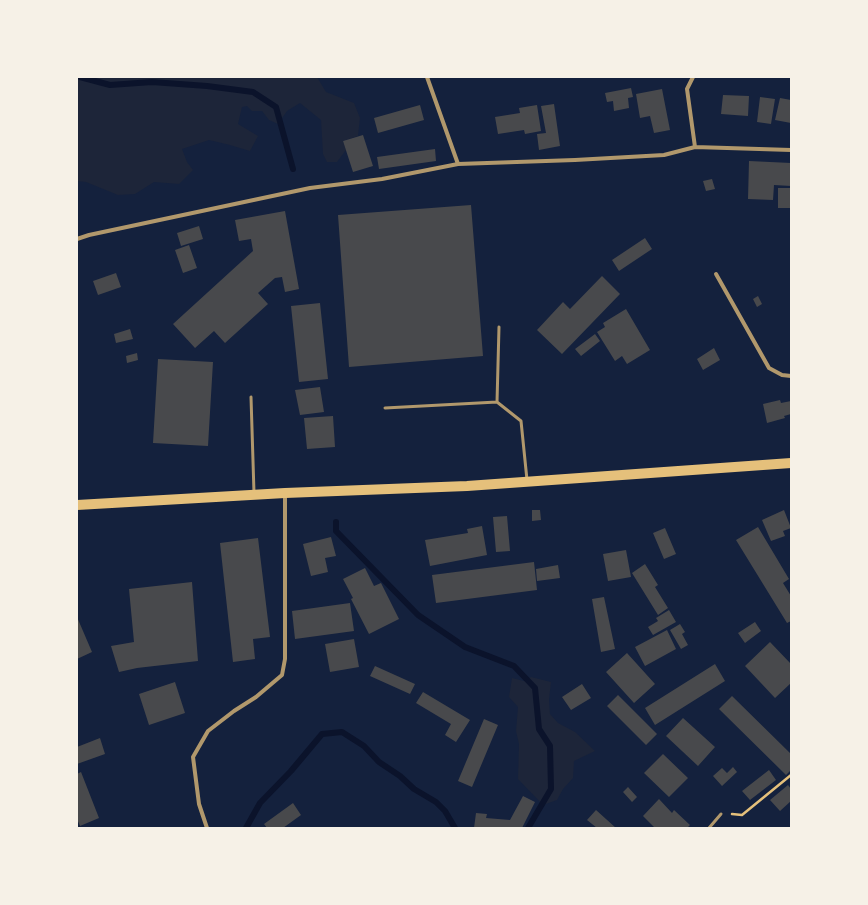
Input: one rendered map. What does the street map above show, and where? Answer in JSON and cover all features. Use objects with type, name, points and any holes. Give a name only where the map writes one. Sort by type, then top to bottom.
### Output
[{"type":"main road","points":[[77,505],[254,495],[467,486],[791,463]]},
{"type":"street","points":[[427,77],[458,164]]},
{"type":"street","points":[[693,77],[687,89],[695,147]]},
{"type":"street","points":[[77,239],[310,188],[382,179],[458,164],[664,155],[695,147],[791,150]]},
{"type":"street","points":[[716,274],[769,368],[782,375],[791,376]]},
{"type":"street","points":[[207,828],[200,804],[193,757],[208,731],[234,711],[256,697],[282,676],[285,659],[285,494]]},
{"type":"lane","points":[[497,402],[498,327]]},
{"type":"lane","points":[[251,397],[254,495]]},
{"type":"lane","points":[[385,408],[497,402],[521,420],[527,482]]},
{"type":"lane","points":[[708,828],[721,814]]},
{"type":"path","points":[[721,814],[742,815],[791,775]]},
{"type":"shaded area","points":[[77,77],[317,77],[326,92],[354,103],[360,118],[358,136],[343,141],[346,150],[337,162],[327,162],[323,154],[321,120],[300,103],[287,111],[278,124],[269,120],[262,111],[252,111],[247,106],[242,107],[238,124],[258,136],[250,151],[209,140],[182,149],[187,162],[193,170],[179,184],[154,182],[135,194],[118,195],[86,182],[77,181]]},
{"type":"shaded area","points":[[531,677],[551,682],[549,700],[550,714],[558,723],[575,732],[595,751],[574,761],[573,778],[563,789],[557,800],[543,805],[518,779],[519,744],[516,731],[518,707],[509,697],[512,678],[524,681]]},
{"type":"building","points":[[631,88],[633,97],[628,98],[629,108],[614,111],[613,101],[607,102],[605,93]]},
{"type":"building","points":[[662,89],[670,130],[654,133],[650,116],[640,118],[636,94]]},
{"type":"building","points":[[723,95],[749,96],[748,116],[721,114]]},
{"type":"building","points":[[760,97],[775,99],[771,124],[757,122]]},
{"type":"building","points":[[780,98],[791,100],[791,123],[775,120]]},
{"type":"building","points":[[554,104],[560,146],[539,150],[537,134],[546,133],[541,106]]},
{"type":"building","points":[[420,105],[424,120],[378,133],[374,118]]},
{"type":"building","points":[[537,105],[541,131],[525,134],[524,130],[498,134],[495,117],[520,113],[519,108]]},
{"type":"building","points":[[363,135],[373,166],[353,172],[343,141]]},
{"type":"building","points":[[435,149],[436,161],[379,169],[377,157]]},
{"type":"building","points":[[749,161],[791,163],[791,186],[774,185],[773,200],[748,199]]},
{"type":"building","points":[[712,179],[715,189],[706,191],[703,181]]},
{"type":"building","points":[[778,188],[791,188],[791,208],[778,208]]},
{"type":"building","points":[[471,205],[483,356],[349,367],[338,215]]},
{"type":"building","points":[[285,211],[299,289],[285,292],[282,277],[275,278],[258,293],[268,304],[225,343],[214,331],[195,348],[173,324],[253,251],[251,239],[239,241],[235,220]]},
{"type":"building","points":[[199,226],[203,239],[181,246],[177,233]]},
{"type":"building","points":[[645,238],[652,249],[619,271],[612,260]]},
{"type":"building","points":[[189,245],[197,268],[183,273],[175,250]]},
{"type":"building","points":[[116,273],[121,287],[98,295],[93,281]]},
{"type":"building","points":[[602,276],[620,294],[562,354],[537,330],[563,302],[570,309]]},
{"type":"building","points":[[758,296],[762,304],[757,307],[753,299]]},
{"type":"building","points":[[320,303],[328,379],[299,382],[291,306]]},
{"type":"building","points":[[626,309],[650,350],[627,364],[622,356],[615,361],[597,332],[605,327],[603,323]]},
{"type":"building","points":[[130,329],[133,339],[116,343],[114,334]]},
{"type":"building","points":[[595,334],[600,341],[581,356],[575,349]]},
{"type":"building","points":[[714,348],[720,360],[703,370],[697,359]]},
{"type":"building","points":[[137,353],[138,360],[127,363],[126,356]]},
{"type":"building","points":[[158,359],[213,362],[208,446],[153,443]]},
{"type":"building","points":[[320,387],[324,412],[300,415],[295,390]]},
{"type":"building","points":[[780,400],[781,403],[791,401],[791,414],[784,416],[785,418],[767,423],[763,404]]},
{"type":"building","points":[[333,416],[335,447],[307,449],[304,418]]},
{"type":"building","points":[[532,510],[540,510],[541,520],[532,521]]},
{"type":"building","points":[[784,510],[791,528],[783,531],[785,536],[771,541],[762,520]]},
{"type":"building","points":[[507,516],[510,551],[496,552],[493,517]]},
{"type":"building","points":[[482,526],[487,555],[430,566],[425,540],[468,533],[467,529]]},
{"type":"building","points":[[758,527],[789,579],[783,583],[791,596],[791,621],[787,623],[736,540]]},
{"type":"building","points":[[665,528],[676,554],[664,559],[653,533]]},
{"type":"building","points":[[331,537],[336,556],[325,558],[328,572],[311,576],[303,544]]},
{"type":"building","points":[[258,538],[270,637],[253,639],[255,659],[233,662],[220,543]]},
{"type":"building","points":[[626,550],[631,577],[608,581],[603,554]]},
{"type":"building","points":[[534,562],[537,590],[436,603],[432,575]]},
{"type":"building","points":[[645,564],[658,585],[655,587],[668,608],[658,615],[632,573]]},
{"type":"building","points":[[558,565],[560,578],[537,581],[536,569]]},
{"type":"building","points":[[365,568],[374,586],[381,583],[399,619],[369,634],[351,599],[353,598],[343,579]]},
{"type":"building","points":[[192,582],[198,661],[137,668],[119,672],[111,646],[134,642],[129,589]]},
{"type":"building","points":[[604,597],[615,649],[601,652],[592,599]]},
{"type":"building","points":[[350,603],[354,631],[295,639],[292,611]]},
{"type":"building","points":[[669,610],[676,622],[653,635],[648,627],[658,621],[656,618]]},
{"type":"building","points":[[77,617],[92,652],[77,659]]},
{"type":"building","points":[[755,622],[761,631],[745,643],[738,633]]},
{"type":"building","points":[[680,624],[685,632],[682,634],[688,645],[681,649],[670,630]]},
{"type":"building","points":[[667,630],[676,649],[645,666],[635,647]]},
{"type":"building","points":[[354,639],[359,667],[330,672],[325,644]]},
{"type":"building","points":[[770,642],[791,664],[791,683],[775,698],[745,666]]},
{"type":"building","points":[[627,653],[655,684],[634,703],[606,672]]},
{"type":"building","points":[[715,664],[725,681],[655,725],[645,708]]},
{"type":"building","points":[[375,666],[415,684],[410,694],[370,676]]},
{"type":"building","points":[[175,682],[185,713],[149,725],[139,694]]},
{"type":"building","points":[[582,684],[591,698],[571,710],[562,697]]},
{"type":"building","points":[[423,692],[470,720],[456,742],[445,735],[451,724],[416,703]]},
{"type":"building","points":[[618,695],[657,734],[646,745],[607,706]]},
{"type":"building","points":[[732,696],[791,754],[791,770],[786,775],[719,709]]},
{"type":"building","points":[[683,718],[715,747],[698,766],[666,736]]},
{"type":"building","points":[[484,719],[498,725],[472,787],[458,781]]},
{"type":"building","points":[[100,738],[105,754],[77,764],[77,747]]},
{"type":"building","points":[[663,754],[688,778],[669,797],[644,773]]},
{"type":"building","points":[[733,767],[737,772],[722,786],[713,776],[722,768],[727,773]]},
{"type":"building","points":[[769,770],[776,780],[750,800],[742,791]]},
{"type":"building","points":[[81,772],[99,818],[80,826],[77,819],[77,774]]},
{"type":"building","points":[[788,785],[791,789],[791,801],[780,811],[770,800]]},
{"type":"building","points":[[628,787],[637,797],[632,802],[623,792]]},
{"type":"building","points":[[523,796],[535,802],[522,828],[474,828],[476,813],[487,814],[486,818],[510,820]]},
{"type":"building","points":[[659,799],[672,813],[674,810],[690,825],[687,828],[655,828],[643,816]]},
{"type":"building","points":[[293,803],[301,815],[283,828],[267,828],[264,824]]},
{"type":"building","points":[[596,810],[616,828],[597,828],[587,820]]},
{"type":"waterway","points":[[80,77],[110,85],[152,82],[207,86],[253,92],[276,107],[293,169]]},
{"type":"waterway","points":[[336,522],[336,531],[418,615],[465,647],[514,666],[535,688],[539,729],[550,746],[551,789],[528,828]]},
{"type":"waterway","points":[[246,828],[260,803],[291,771],[322,734],[342,732],[364,746],[379,762],[400,776],[414,789],[436,802],[445,811],[455,828]]}]
